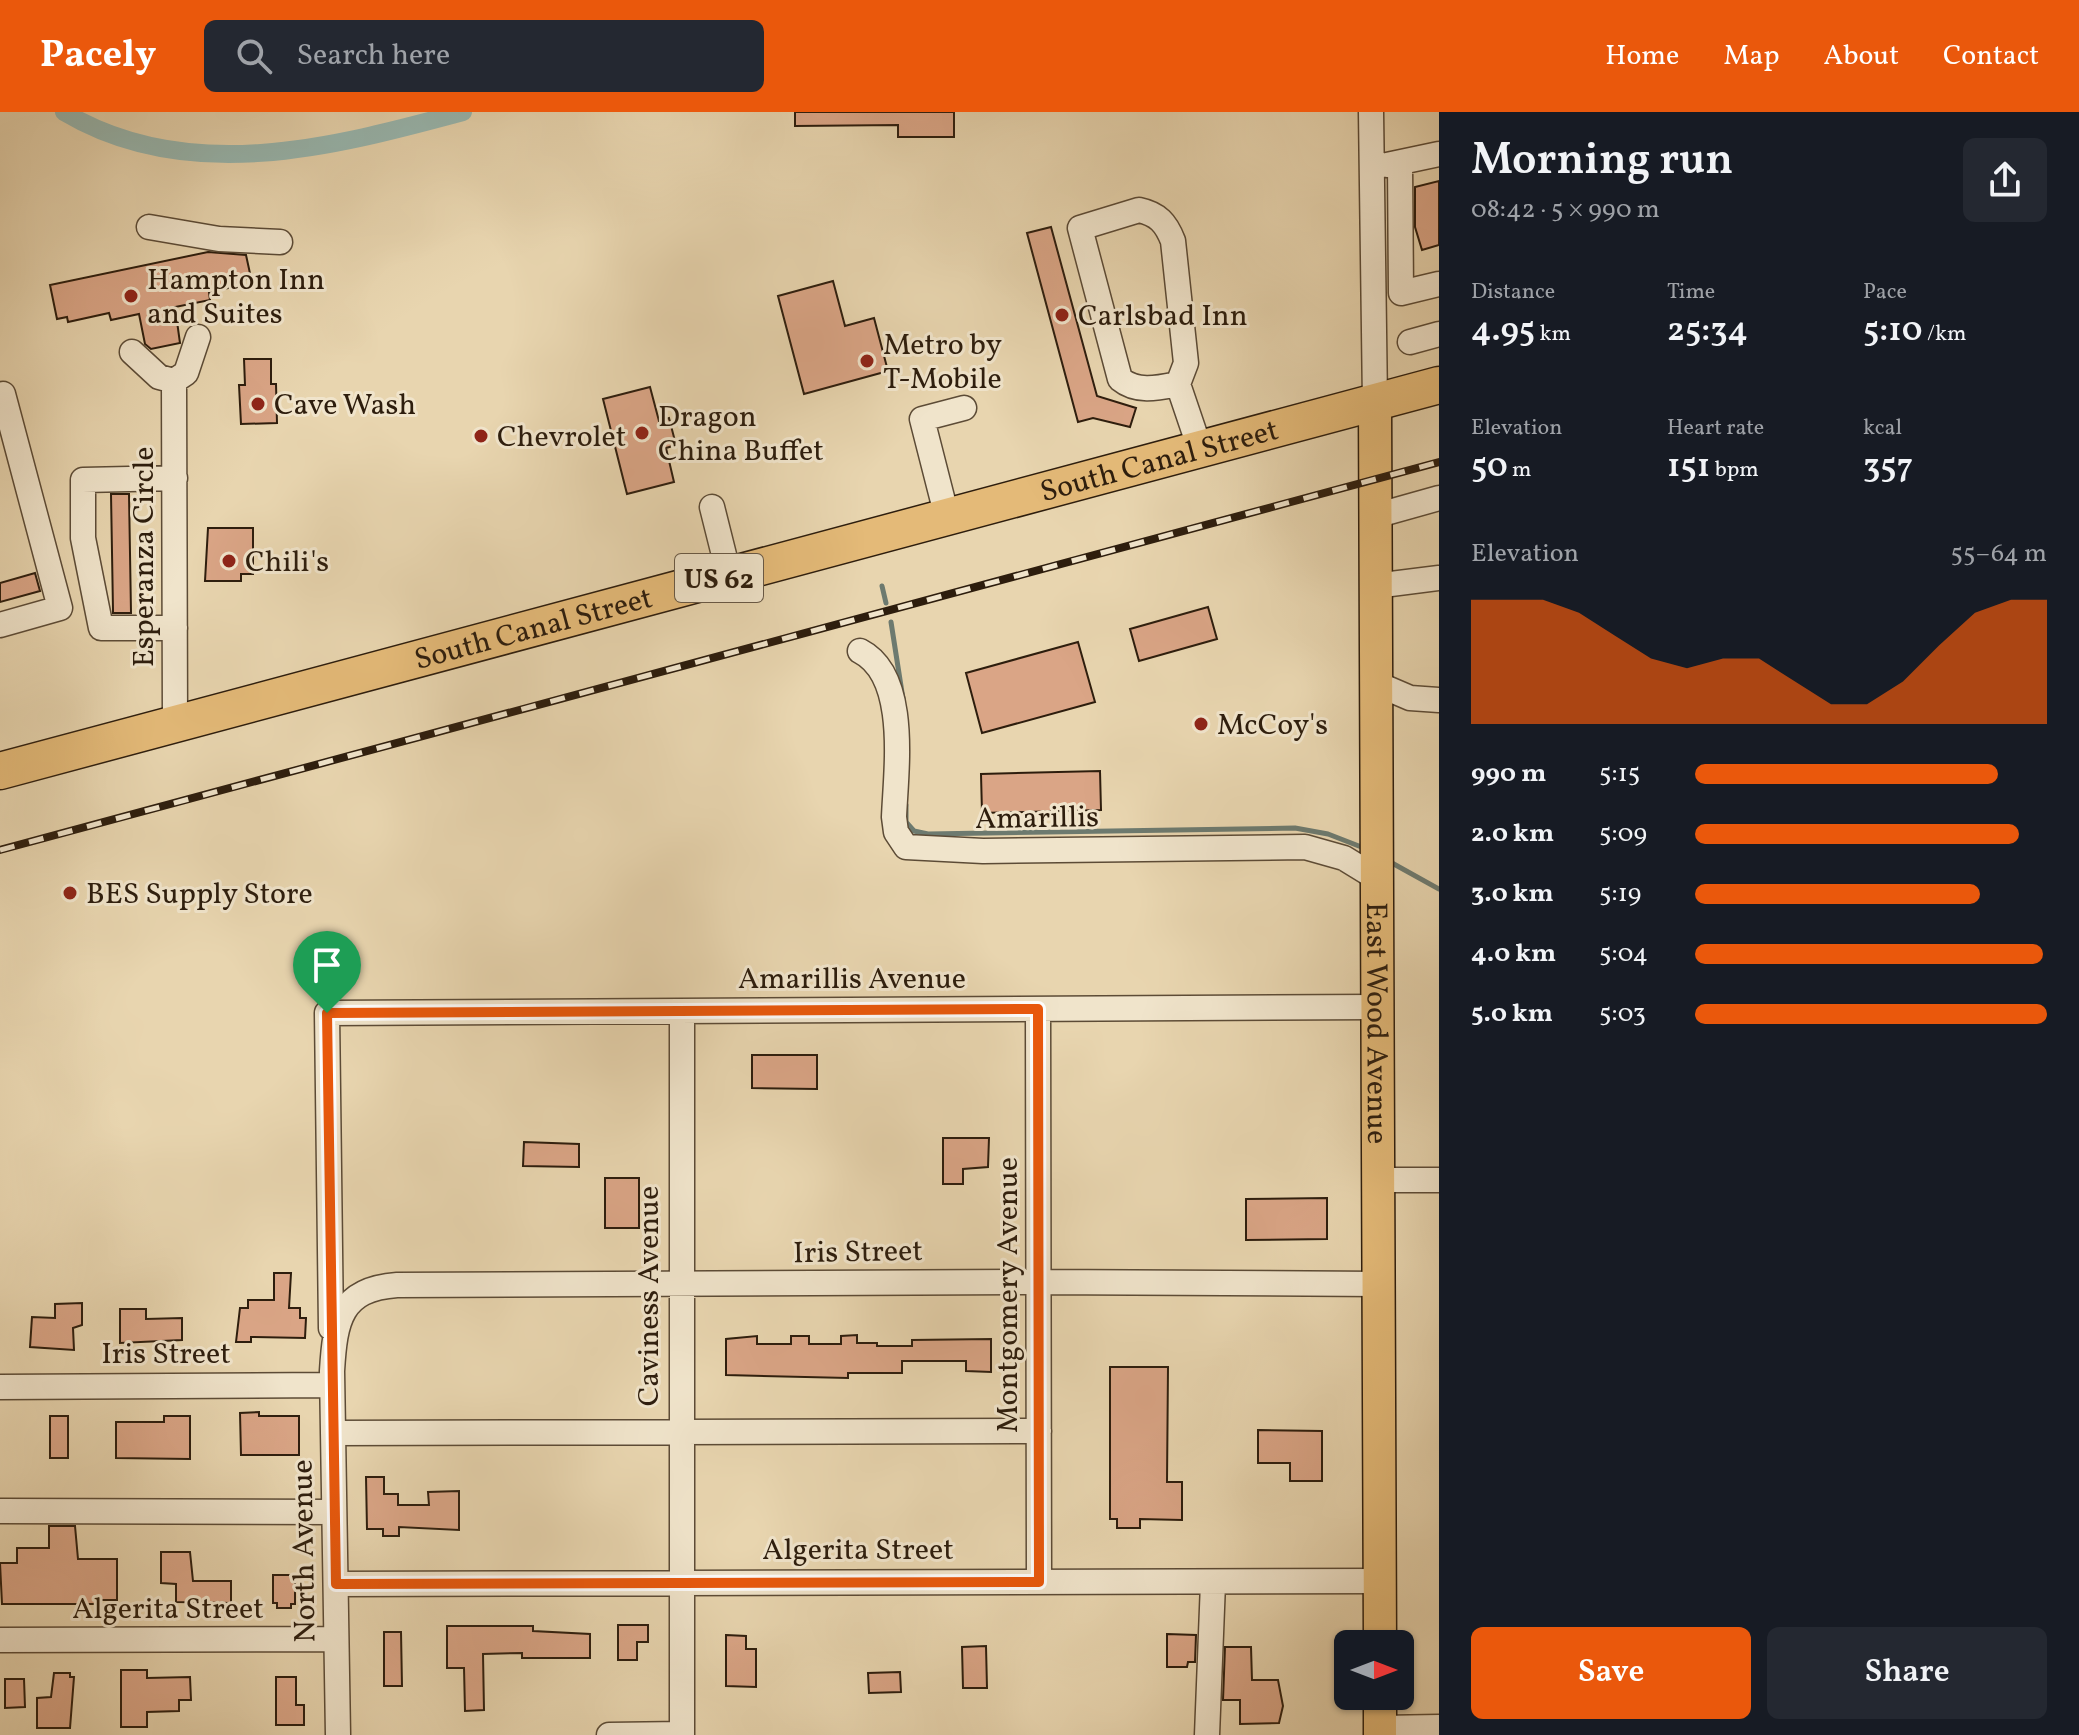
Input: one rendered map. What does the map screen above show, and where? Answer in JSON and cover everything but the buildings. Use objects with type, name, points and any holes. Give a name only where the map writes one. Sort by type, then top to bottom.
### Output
[{"type":"highway","name":"South Canal Street","points":[[0,771],[1439,385]]},
{"type":"main road","name":"East Wood Avenue","points":[[1375,403],[1380,1630]]},
{"type":"street","points":[[1371,112],[1375,403]]},
{"type":"street","points":[[1372,166],[1400,164],[1439,154]]},
{"type":"street","points":[[1400,164],[1401,293],[1439,284]]},
{"type":"street","points":[[1178,384],[1148,389],[1129,386],[1120,379],[1080,228],[1139,210],[1152,213],[1166,225],[1177,265],[1186,363],[1178,384],[1200,449]]},
{"type":"street","points":[[149,227],[219,239],[280,242]]},
{"type":"street","points":[[1410,342],[1439,334]]},
{"type":"street","points":[[132,352],[159,377],[174,386],[186,373],[198,337]]},
{"type":"street","name":"Esperanza Circle","points":[[174,386],[175,723]]},
{"type":"street","points":[[0,395],[3,394],[60,608],[0,625]]},
{"type":"street","points":[[947,517],[922,419],[964,408]]},
{"type":"street","points":[[175,478],[83,480],[83,538],[101,628],[175,628]]},
{"type":"street","points":[[1375,516],[1439,498]]},
{"type":"street","points":[[712,507],[729,575]]},
{"type":"street","points":[[1375,586],[1439,578]]},
{"type":"street","name":"Amarillis","points":[[860,651],[873,657],[884,671],[892,697],[894,817],[896,832],[906,847],[983,851],[1305,847],[1344,858],[1375,877]]},
{"type":"street","points":[[1375,683],[1410,698],[1439,700]]},
{"type":"street","name":"Amarillis Avenue","points":[[327,1013],[1376,1007]]},
{"type":"street","name":"Montgomery Avenue","points":[[1038,1009],[1039,1582]]},
{"type":"street","name":"Caviness Avenue","points":[[682,1011],[679,1582],[682,1734]]},
{"type":"street","name":"North Avenue","points":[[327,1013],[338,1735]]},
{"type":"street","points":[[1379,1180],[1439,1180]]},
{"type":"street","name":"Iris Street","points":[[345,1307],[364,1290],[376,1286],[1040,1282],[1380,1284]]},
{"type":"street","name":"North Avenue","points":[[332,1376],[336,1327],[345,1307]]},
{"type":"street","name":"Iris Street","points":[[0,1387],[332,1376]]},
{"type":"street","points":[[333,1433],[1039,1431]]},
{"type":"street","points":[[0,1511],[334,1512]]},
{"type":"street","name":"Algerita Street","points":[[336,1584],[1380,1581]]},
{"type":"street","points":[[1207,1735],[1213,1583]]},
{"type":"street","name":"Algerita Street","points":[[0,1640],[336,1639]]},
{"type":"street","points":[[1380,1720],[1439,1727]]},
{"type":"street","points":[[609,1735],[682,1734]]},
{"type":"waterway","points":[[64,112],[111,135],[160,148],[210,154],[261,153],[312,147],[463,112]]},
{"type":"waterway","points":[[882,586],[886,603]]},
{"type":"waterway","points":[[891,622],[903,699]]},
{"type":"waterway","points":[[906,805],[906,822],[914,831],[928,834],[1295,828],[1328,834],[1364,848]]},
{"type":"waterway","points":[[1392,863],[1439,889]]},
{"type":"railway","points":[[0,850],[1439,462]]},
{"type":"place","name":"Hampton Inn and Suites","points":[[131,296]]},
{"type":"place","name":"Carlsbad Inn","points":[[1062,315]]},
{"type":"place","name":"Metro by T-Mobile","points":[[867,361]]},
{"type":"place","name":"Cave Wash","points":[[258,404]]},
{"type":"place","name":"Dragon China Buffet","points":[[642,433]]},
{"type":"place","name":"Chevrolet","points":[[481,436]]},
{"type":"place","name":"Chili's","points":[[229,561]]},
{"type":"place","name":"McCoy's","points":[[1201,724]]},
{"type":"place","name":"BES Supply Store","points":[[70,893]]},
{"type":"route","points":[[1038,1009],[1039,1582],[336,1584],[327,1013],[1038,1009]]}]
